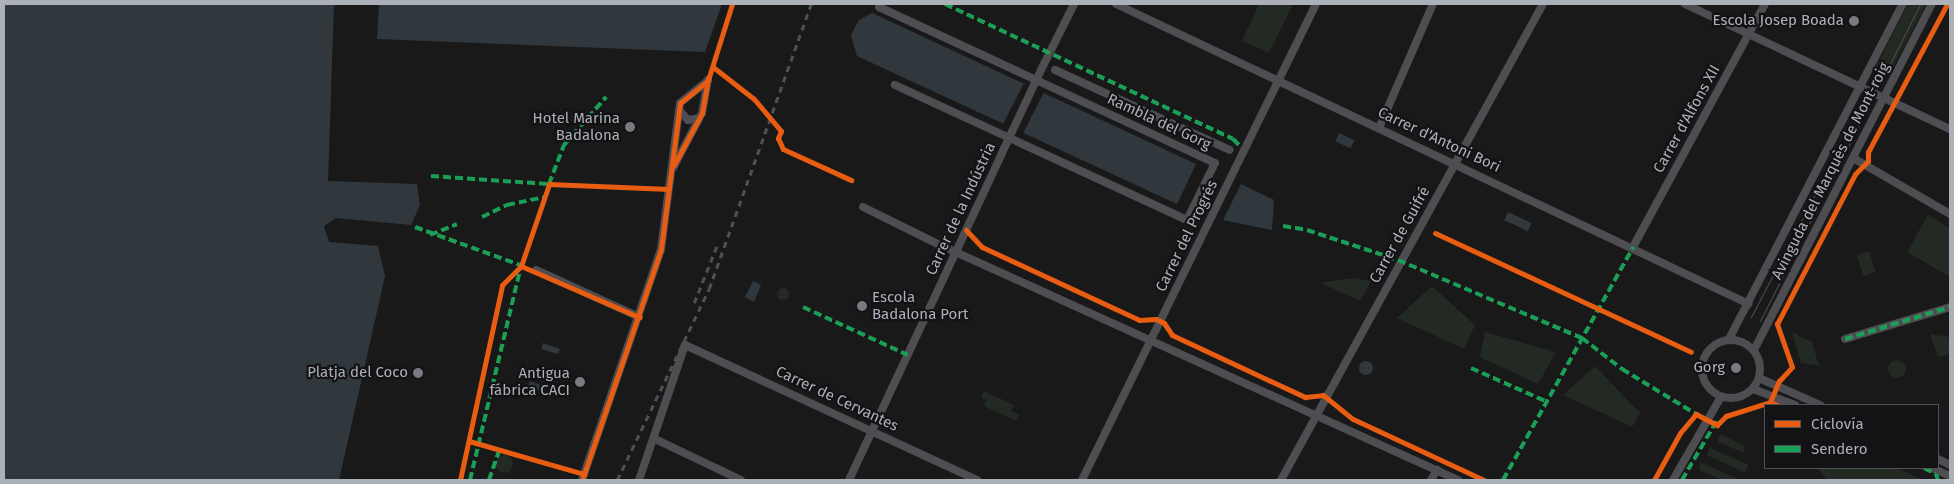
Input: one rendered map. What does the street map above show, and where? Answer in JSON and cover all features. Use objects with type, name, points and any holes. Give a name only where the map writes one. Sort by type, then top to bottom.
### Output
[{"type":"street","name":"Carrer de la Indústria","points":[[848,480],[1074,4]]},
{"type":"street","name":"Carrer d'Antoni Bori","points":[[1116,4],[1278,82],[1456,163],[1749,304]]},
{"type":"street","name":"Carrer del Progrés","points":[[1082,480],[1316,4]]},
{"type":"street","points":[[1379,128],[1433,4]]},
{"type":"street","name":"Carrer de Guifré","points":[[1281,480],[1543,4]]},
{"type":"street","points":[[1686,4],[1950,129]]},
{"type":"street","name":"Carrer d'Alfons XII","points":[[1633,247],[1765,4]]},
{"type":"street","name":"Avinguda del Marquès de Mont-roig","points":[[1729,339],[1749,304],[1903,4]]},
{"type":"street","name":"Avinguda del Marquès de Mont-roig","points":[[1754,350],[1932,4]]},
{"type":"street","name":"Rambla del Gorg","points":[[879,7],[1215,163],[1187,220],[895,85]]},
{"type":"street","points":[[1055,70],[1230,150]]},
{"type":"street","points":[[582,480],[661,249],[679,110],[684,97],[708,80],[700,118],[671,172]]},
{"type":"street","points":[[684,97],[694,96],[702,102]]},
{"type":"street","points":[[679,110],[688,120],[700,118]]},
{"type":"street","points":[[1853,158],[1950,214]]},
{"type":"street","points":[[863,207],[956,252],[1458,480]]},
{"type":"street","points":[[536,270],[639,317]]},
{"type":"street","points":[[1845,339],[1950,307]]},
{"type":"street","points":[[1729,339],[1744,342],[1754,350],[1760,363],[1759,378],[1753,389],[1739,397],[1722,397],[1707,386],[1702,365],[1711,347],[1729,339]]},
{"type":"street","name":"Carrer de Cervantes","points":[[655,439],[686,345],[977,480]]},
{"type":"street","points":[[1759,378],[1818,404]]},
{"type":"street","points":[[1753,389],[1792,404]]},
{"type":"street","points":[[1673,480],[1722,397]]},
{"type":"street","points":[[639,480],[655,439],[741,480]]},
{"type":"street","points":[[1934,469],[1950,476]]},
{"type":"street","points":[[1431,480],[1438,470]]},
{"type":"shaded area","points":[[4,4],[334,4],[328,181],[417,184],[420,205],[411,225],[336,218],[324,226],[329,242],[378,246],[385,276],[339,480],[4,480]]},
{"type":"shaded area","points":[[379,4],[722,4],[705,52],[377,39]]},
{"type":"shaded area","points":[[1259,4],[1293,4],[1269,53],[1242,41]]},
{"type":"shaded area","points":[[1908,4],[1926,4],[1888,76],[1875,69]]},
{"type":"shaded area","points":[[872,13],[1196,164],[1177,204],[857,56],[851,35],[859,20]]},
{"type":"shaded area","points":[[1339,133],[1354,140],[1351,148],[1335,141]]},
{"type":"shaded area","points":[[1241,184],[1274,200],[1272,230],[1223,220]]},
{"type":"shaded area","points":[[1508,212],[1532,223],[1528,231],[1504,220]]},
{"type":"shaded area","points":[[1928,215],[1950,228],[1950,277],[1907,252]]},
{"type":"shaded area","points":[[1869,251],[1876,272],[1863,276],[1857,255]]},
{"type":"shaded area","points":[[1353,278],[1371,281],[1360,301],[1321,283]]},
{"type":"shaded area","points":[[753,281],[761,285],[754,302],[745,297]]},
{"type":"shaded area","points":[[1432,286],[1475,325],[1464,349],[1397,318]]},
{"type":"shaded area","points":[[785,288],[788,289],[788,299],[781,300],[778,299],[777,292],[778,289]]},
{"type":"shaded area","points":[[1485,332],[1556,352],[1538,384],[1480,357]]},
{"type":"shaded area","points":[[1792,332],[1812,342],[1819,366],[1801,363]]},
{"type":"shaded area","points":[[1930,334],[1950,337],[1950,354],[1938,357]]},
{"type":"shaded area","points":[[543,343],[560,349],[558,354],[541,349]]},
{"type":"shaded area","points":[[1897,360],[1903,363],[1906,369],[1903,375],[1897,378],[1891,375],[1888,369],[1891,363]]},
{"type":"shaded area","points":[[1366,361],[1371,363],[1373,368],[1371,373],[1366,375],[1361,373],[1359,368],[1361,363]]},
{"type":"shaded area","points":[[1595,366],[1640,413],[1632,427],[1563,395]]},
{"type":"shaded area","points":[[530,381],[546,387],[544,393],[528,387]]},
{"type":"shaded area","points":[[984,391],[1014,405],[1011,411],[1019,415],[1016,421],[984,406],[987,400],[981,398]]},
{"type":"shaded area","points":[[1720,434],[1745,446],[1744,453],[1718,442]]},
{"type":"shaded area","points":[[1710,448],[1748,465],[1745,472],[1707,455]]},
{"type":"shaded area","points":[[504,455],[510,458],[513,464],[510,470],[504,473],[498,470],[495,464],[498,458]]},
{"type":"shaded area","points":[[1700,462],[1740,480],[1722,480],[1699,470]]},
{"type":"shaded area","points":[[1819,469],[1898,469],[1924,480],[1827,480]]},
{"type":"pier","points":[[1025,81],[1045,91],[1022,136],[1002,126]]},
{"type":"tram line","points":[[1760,321],[1920,4]]},
{"type":"tram line","points":[[1751,317],[1829,168]]},
{"type":"railway","points":[[617,480],[709,289],[811,4]]},
{"type":"railway","points":[[694,303],[718,243]]},
{"type":"marked path","points":[[945,4],[1233,139],[1241,147]]},
{"type":"marked path","points":[[431,176],[549,184],[564,145],[606,97]]},
{"type":"marked path","points":[[482,217],[507,205],[545,197]]},
{"type":"marked path","points":[[430,235],[457,224]]},
{"type":"marked path","points":[[1283,226],[1307,230],[1398,260],[1582,338],[1622,369],[1696,414]]},
{"type":"marked path","points":[[415,227],[523,266]]},
{"type":"marked path","points":[[1503,480],[1633,247]]},
{"type":"marked path","points":[[470,480],[520,270]]},
{"type":"marked path","points":[[803,307],[908,355]]},
{"type":"marked path","points":[[1845,339],[1950,307]]},
{"type":"marked path","points":[[1471,368],[1545,401]]},
{"type":"marked path","points":[[1682,480],[1717,420]]},
{"type":"marked path","points":[[489,480],[500,448]]},
{"type":"marked path","points":[[1926,469],[1936,474],[1938,480]]},
{"type":"cycle path","points":[[674,165],[702,113],[708,80],[732,4]]},
{"type":"cycle path","points":[[1770,402],[1779,381],[1792,367],[1777,324],[1855,174],[1868,161],[1868,152],[1947,4]]},
{"type":"cycle path","points":[[713,67],[754,99],[781,131],[778,138],[783,149],[851,180]]},
{"type":"cycle path","points":[[582,480],[661,249],[680,103],[708,80]]},
{"type":"cycle path","points":[[521,266],[549,184],[669,189]]},
{"type":"cycle path","points":[[966,230],[982,247],[1139,320],[1156,319],[1164,323],[1172,335],[1305,397],[1323,395],[1353,419],[1484,480]]},
{"type":"cycle path","points":[[1435,233],[1691,352]]},
{"type":"cycle path","points":[[521,266],[639,317]]},
{"type":"cycle path","points":[[460,480],[502,285],[521,266]]},
{"type":"cycle path","points":[[1654,480],[1680,433],[1696,414],[1717,425],[1726,416],[1770,402],[1775,404]]},
{"type":"cycle path","points":[[469,441],[584,474]]},
{"type":"place","name":"Escola Josep Boada","points":[[1854,21]]},
{"type":"place","name":"Hotel Marina Badalona","points":[[630,127]]},
{"type":"place","name":"Escola Badalona Port","points":[[862,306]]},
{"type":"place","name":"Gorg","points":[[1736,368]]},
{"type":"place","name":"Platja del Coco","points":[[418,373]]},
{"type":"place","name":"Antigua fábrica CACI","points":[[580,382]]}]
